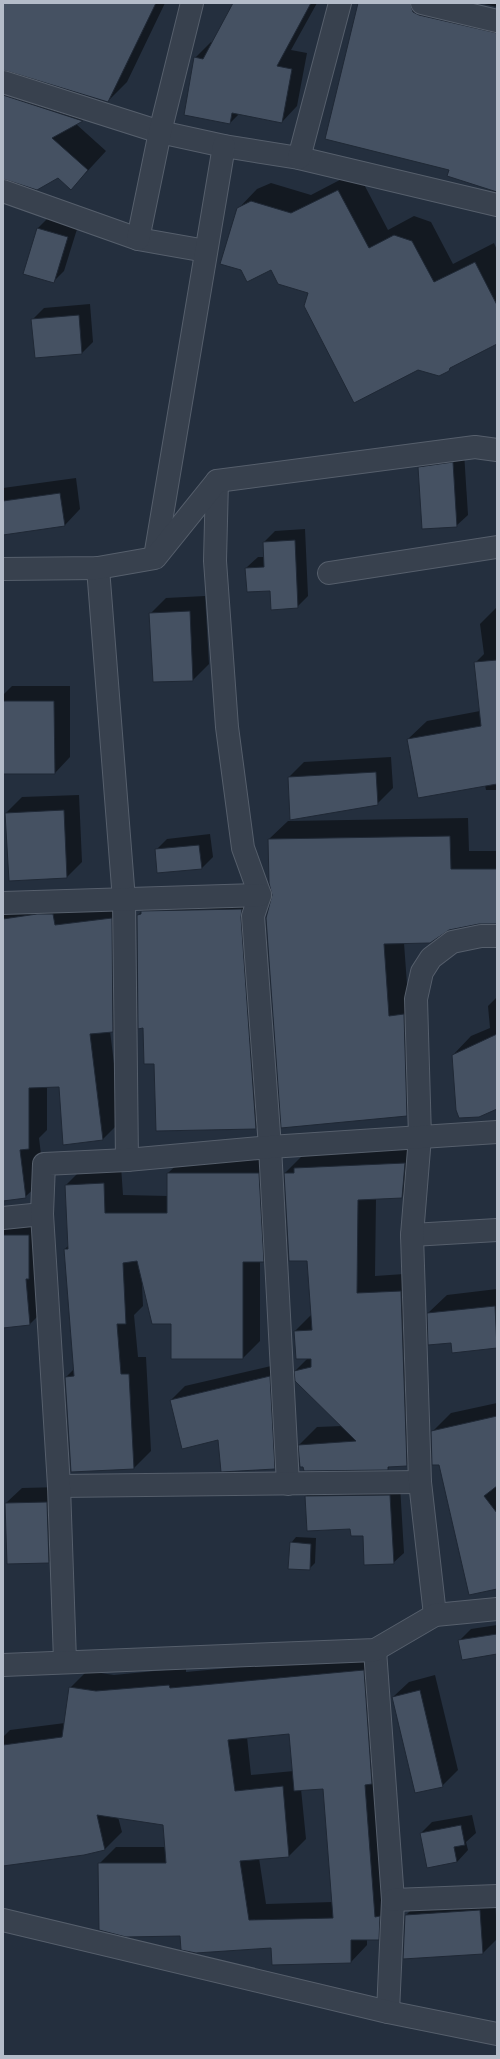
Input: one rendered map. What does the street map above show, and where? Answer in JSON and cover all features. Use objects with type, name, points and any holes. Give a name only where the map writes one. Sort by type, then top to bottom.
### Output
[{"type":"street","points":[[138,239],[160,132],[192,3]]},
{"type":"street","points":[[298,158],[340,3]]},
{"type":"street","points":[[422,3],[497,21]]},
{"type":"street","points":[[3,82],[160,132],[224,146],[298,158],[497,205]]},
{"type":"street","points":[[155,558],[224,146]]},
{"type":"street","points":[[3,191],[138,239],[206,251]]},
{"type":"street","points":[[3,569],[98,568],[155,558],[217,481],[475,447],[497,450]]},
{"type":"street","points":[[217,481],[215,561],[227,726],[243,848],[260,895],[253,916],[270,1146],[288,1484]]},
{"type":"street","points":[[329,573],[497,547]]},
{"type":"street","points":[[98,568],[124,900],[127,1160]]},
{"type":"street","points":[[3,903],[260,895]]},
{"type":"street","points":[[435,1615],[420,1482],[412,1235],[420,1137],[416,999],[422,972],[431,958],[452,942],[481,936],[497,936]]},
{"type":"street","points":[[65,1661],[59,1486],[42,1214],[44,1164],[127,1160],[270,1146],[497,1132]]},
{"type":"street","points":[[3,1218],[42,1214]]},
{"type":"street","points":[[412,1235],[497,1230]]},
{"type":"street","points":[[59,1486],[420,1482]]},
{"type":"street","points":[[3,1665],[65,1661],[376,1650],[435,1615],[497,1609]]},
{"type":"street","points":[[376,1650],[393,1900],[388,2012]]},
{"type":"street","points":[[393,1900],[497,1896]]},
{"type":"street","points":[[3,1920],[388,2012],[497,2034]]},
{"type":"building","points":[[3,3],[156,3],[108,102],[3,70]]},
{"type":"building","points":[[233,3],[311,3],[277,66],[292,69],[282,123],[232,113],[230,124],[184,115],[194,57],[203,59]]},
{"type":"building","points":[[358,3],[410,3],[413,12],[419,15],[497,33],[497,192],[447,176],[449,170],[325,139]]},
{"type":"building","points":[[3,95],[83,121],[52,138],[88,170],[71,190],[58,178],[37,190],[3,179]]},
{"type":"building","points":[[338,190],[369,248],[394,235],[412,241],[434,282],[475,262],[497,305],[497,344],[450,368],[449,371],[439,376],[418,370],[354,403],[304,306],[308,293],[278,284],[271,270],[247,282],[241,270],[220,264],[237,208],[251,201],[291,213]]},
{"type":"building","points":[[37,228],[68,237],[54,283],[23,274]]},
{"type":"building","points":[[79,315],[82,354],[35,358],[31,319]]},
{"type":"building","points":[[453,462],[457,527],[422,529],[418,467]]},
{"type":"building","points":[[60,493],[65,526],[3,535],[3,501]]},
{"type":"building","points":[[295,540],[298,608],[271,610],[270,591],[247,592],[245,568],[264,567],[263,542]]},
{"type":"building","points":[[190,611],[193,681],[153,682],[149,613]]},
{"type":"building","points":[[497,660],[497,784],[418,798],[407,739],[481,726],[474,662]]},
{"type":"building","points":[[3,701],[54,701],[55,774],[3,774]]},
{"type":"building","points":[[376,772],[378,805],[290,820],[288,777]]},
{"type":"building","points":[[64,810],[67,878],[9,881],[5,813]]},
{"type":"building","points":[[450,836],[451,869],[497,869],[497,924],[479,924],[449,930],[430,943],[384,944],[389,1016],[404,1014],[407,1116],[281,1128],[266,918],[272,895],[269,883],[268,839]]},
{"type":"building","points":[[199,845],[202,869],[157,873],[155,849]]},
{"type":"building","points":[[242,909],[241,917],[256,1129],[156,1131],[154,1064],[144,1064],[143,1028],[138,1029],[137,915],[141,914],[141,911]]},
{"type":"building","points":[[37,914],[53,914],[55,925],[112,918],[113,1032],[90,1034],[103,1140],[63,1145],[59,1087],[29,1088],[29,1149],[20,1150],[26,1198],[3,1201],[3,919]]},
{"type":"building","points":[[497,1034],[497,1109],[479,1117],[459,1118],[456,1110],[452,1055]]},
{"type":"building","points":[[405,1163],[402,1198],[358,1200],[357,1293],[401,1291],[407,1466],[388,1467],[388,1470],[304,1471],[303,1467],[300,1467],[298,1445],[356,1441],[295,1381],[294,1371],[311,1367],[311,1359],[296,1359],[294,1331],[312,1330],[307,1261],[289,1261],[284,1173],[294,1173],[294,1168]]},
{"type":"building","points":[[167,1173],[259,1173],[264,1262],[243,1262],[243,1359],[171,1359],[171,1324],[152,1324],[137,1261],[123,1263],[126,1324],[117,1324],[121,1374],[129,1374],[134,1469],[71,1472],[65,1377],[74,1376],[64,1249],[68,1249],[65,1185],[104,1183],[105,1213],[167,1213]]},
{"type":"building","points":[[3,1235],[29,1235],[29,1279],[26,1279],[30,1325],[3,1328]]},
{"type":"building","points":[[495,1306],[497,1348],[452,1353],[451,1343],[428,1345],[427,1313]]},
{"type":"building","points":[[270,1376],[275,1469],[221,1472],[218,1440],[182,1449],[170,1400]]},
{"type":"building","points":[[497,1416],[497,1486],[484,1496],[497,1513],[497,1589],[469,1595],[439,1465],[432,1465],[431,1431]]},
{"type":"building","points":[[390,1495],[394,1564],[364,1565],[363,1536],[351,1536],[350,1529],[307,1531],[305,1496]]},
{"type":"building","points":[[47,1502],[49,1563],[7,1564],[5,1503]]},
{"type":"building","points":[[290,1542],[311,1544],[310,1570],[288,1569]]},
{"type":"building","points":[[497,1634],[497,1654],[462,1660],[458,1640]]},
{"type":"building","points":[[364,1670],[372,1784],[365,1785],[375,1917],[380,1916],[379,1940],[351,1940],[351,1963],[272,1965],[271,1948],[196,1953],[181,1950],[180,1936],[126,1937],[99,1930],[98,1863],[166,1863],[163,1825],[97,1815],[105,1850],[84,1855],[3,1866],[3,1745],[62,1737],[69,1687],[96,1691],[169,1685],[170,1688]],"holes":[[[289,1734],[294,1791],[323,1789],[333,1918],[249,1920],[240,1861],[289,1857],[283,1786],[235,1791],[228,1740]]]},
{"type":"building","points":[[420,1690],[443,1787],[415,1793],[392,1697]]},
{"type":"building","points":[[461,1825],[465,1845],[454,1847],[457,1862],[427,1868],[420,1833]]},
{"type":"building","points":[[480,1910],[483,1954],[403,1959],[405,1915]]}]
